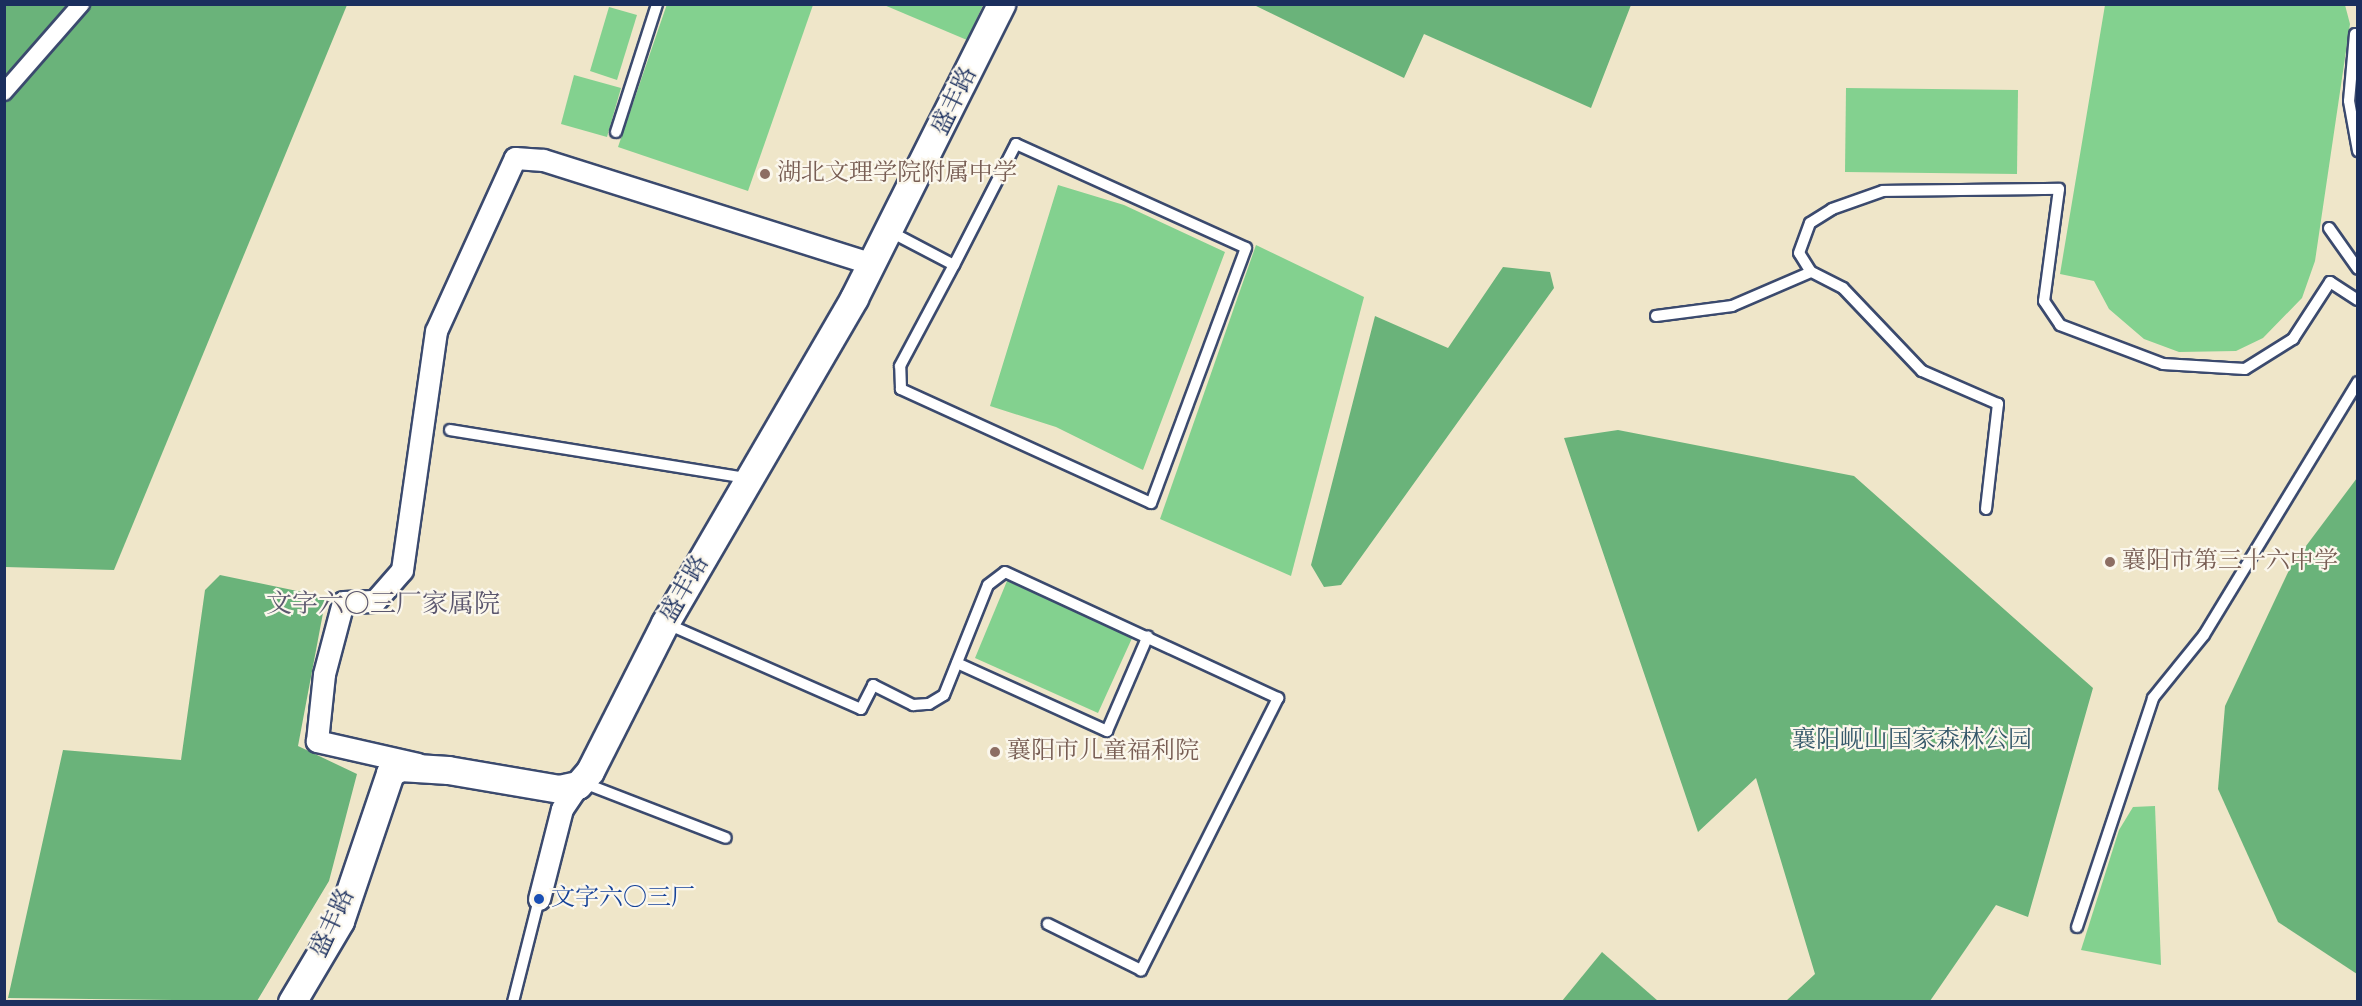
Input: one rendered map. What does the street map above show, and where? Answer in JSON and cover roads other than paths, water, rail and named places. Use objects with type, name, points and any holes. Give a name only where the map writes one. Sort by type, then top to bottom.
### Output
[{"type":"street","points":[[4,92],[81,4]]},
{"type":"street","name":"盛丰路","points":[[292,1002],[340,921],[390,773],[400,767],[448,770],[559,789],[579,784],[665,623],[872,264],[1001,4]]},
{"type":"street","points":[[448,770],[317,741],[324,674],[343,602],[375,602],[402,570],[436,331],[515,158],[543,160],[872,264]]},
{"type":"street","points":[[539,899],[562,809],[579,784]]},
{"type":"lane","points":[[616,132],[657,4]]},
{"type":"lane","points":[[2355,34],[2349,101],[2358,151]]},
{"type":"lane","points":[[1016,144],[1246,248],[1151,503],[901,389],[900,366],[954,265],[1016,144]]},
{"type":"lane","points":[[1986,509],[1998,404],[1922,371],[1843,288],[1810,272],[1799,253],[1810,223],[1882,190],[2059,189],[2044,301],[2060,325],[2108,347],[2163,364],[2245,369],[2293,339],[2330,282],[2358,300]]},
{"type":"lane","points":[[2330,228],[2358,269]]},
{"type":"lane","points":[[889,231],[954,265]]},
{"type":"lane","points":[[1656,316],[1732,306],[1810,272]]},
{"type":"lane","points":[[2077,927],[2153,698],[2204,635],[2358,382]]},
{"type":"lane","points":[[450,430],[749,478]]},
{"type":"lane","points":[[665,623],[861,709],[873,685],[913,705],[929,704],[944,695],[988,585],[1005,572],[1148,636],[1278,698],[1141,970],[1048,924]]},
{"type":"lane","points":[[957,663],[1107,731],[1148,636]]},
{"type":"lane","points":[[579,784],[726,838]]},
{"type":"lane","points":[[513,1002],[539,899]]},
{"type":"place","name":"湖北文理学院附属中学","points":[[765,174]]},
{"type":"place","name":"襄阳市第三十六中学","points":[[2110,562]]},
{"type":"place","name":"襄阳市儿童福利院","points":[[995,752]]},
{"type":"place","name":"文字六〇三厂","points":[[539,899]]},
{"type":"district","name":"文字六〇三厂家属院","points":[[383,605]]},
{"type":"park label","name":"襄阳岘山国家森林公园","points":[[1912,741]]}]
